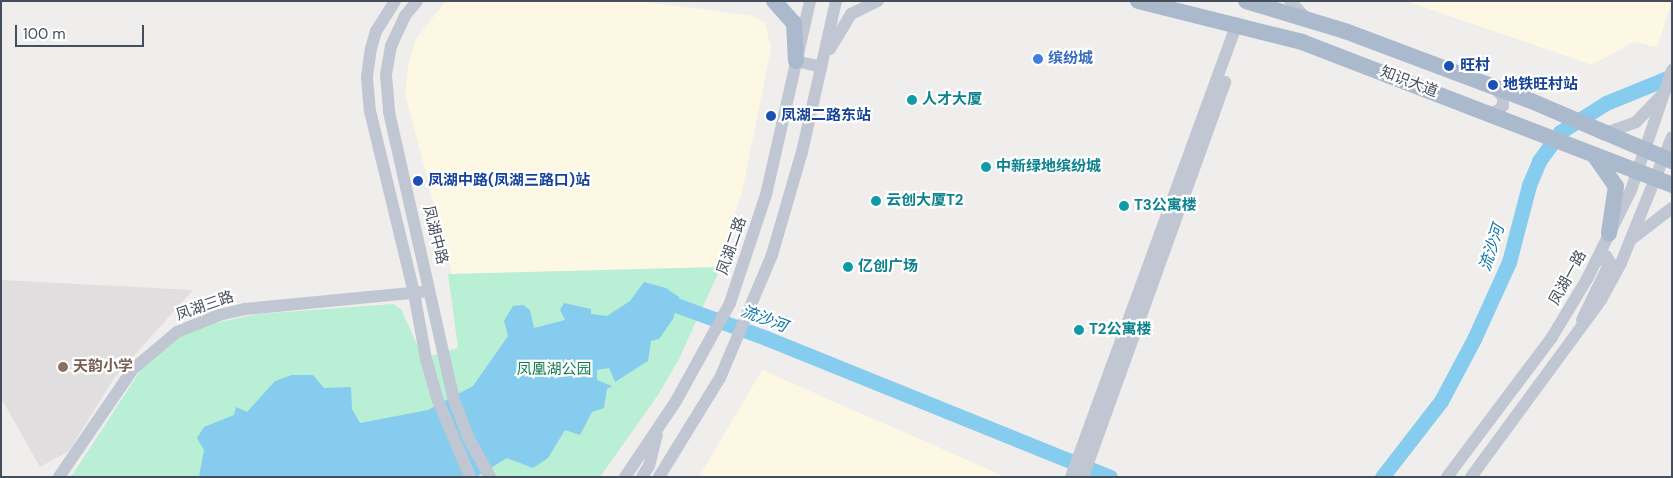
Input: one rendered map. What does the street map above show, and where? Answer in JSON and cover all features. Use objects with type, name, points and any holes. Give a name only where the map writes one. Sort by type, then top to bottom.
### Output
[{"type":"main road","points":[[774,1],[794,23],[796,61]]},
{"type":"main road","name":"知识大道","points":[[1138,1],[1240,24],[1311,45],[1672,185]]},
{"type":"main road","name":"知识大道","points":[[1246,1],[1305,18],[1529,100],[1668,159]]},
{"type":"main road","points":[[1591,154],[1616,186],[1609,234]]},
{"type":"street","points":[[395,1],[376,31],[371,48],[368,94],[383,171],[414,293],[426,359],[440,406],[470,477]]},
{"type":"street","name":"凤湖中路","points":[[417,1],[405,16],[391,46],[386,92],[393,134],[431,290],[442,356],[459,416],[490,477]]},
{"type":"street","name":"凤湖二路","points":[[625,477],[660,425],[730,303],[766,195],[810,1]]},
{"type":"street","points":[[659,477],[732,352],[751,312],[789,200],[836,1]]},
{"type":"street","points":[[821,67],[846,19],[863,6],[878,1]]},
{"type":"street","points":[[1290,1],[1305,18]]},
{"type":"street","points":[[1083,477],[1093,435],[1240,24]]},
{"type":"street","points":[[796,61],[821,67]]},
{"type":"street","name":"凤湖一路","points":[[1447,477],[1552,337],[1596,262],[1638,172],[1672,70]]},
{"type":"street","points":[[1486,112],[1496,112],[1503,106],[1503,97],[1496,89]]},
{"type":"street","points":[[1606,133],[1636,122],[1665,92]]},
{"type":"street","points":[[1471,477],[1576,339],[1615,277],[1656,179],[1668,159],[1672,138]]},
{"type":"street","points":[[1631,240],[1672,208]]},
{"type":"street","points":[[1576,339],[1589,302],[1610,262],[1606,256],[1596,262]]},
{"type":"street","name":"凤湖三路","points":[[60,477],[133,369],[146,355],[177,332],[219,315],[245,309],[431,290]]},
{"type":"street","points":[[642,477],[649,466],[660,425]]},
{"type":"street","points":[[1071,477],[1093,435]]},
{"type":"shaded area","points":[[446,1],[639,1],[754,16],[765,23],[771,48],[742,192],[716,267],[452,274],[405,93],[409,62],[416,39]]},
{"type":"shaded area","points":[[1406,1],[1672,1],[1657,47],[1633,42],[1592,65]]},
{"type":"shaded area","name":"天韵小学","points":[[1,280],[193,290],[115,377],[69,451],[40,467],[1,398]]},
{"type":"shaded area","points":[[762,370],[1006,477],[699,477]]},
{"type":"green space","name":"凤凰湖公园","points":[[721,267],[678,361],[658,395],[600,477],[71,477],[144,365],[176,339],[209,324],[259,314],[393,304],[401,309],[423,358],[458,348],[448,274]]},
{"type":"water","points":[[644,282],[666,288],[679,297],[673,319],[659,339],[651,341],[648,361],[615,382],[609,368],[597,370],[597,380],[612,386],[607,389],[604,408],[592,412],[580,435],[565,430],[548,458],[533,468],[507,458],[476,477],[199,477],[204,450],[197,438],[204,427],[234,415],[236,407],[247,412],[275,381],[292,375],[313,375],[324,388],[351,387],[352,409],[360,423],[428,410],[473,386],[508,336],[504,321],[513,306],[523,305],[530,310],[534,328],[565,320],[560,310],[564,303],[591,309],[591,314],[607,316],[630,301]]},
{"type":"waterway","name":"流沙河","points":[[1382,477],[1441,401],[1474,339],[1509,262],[1529,185],[1539,161],[1560,132],[1606,103],[1672,76]]},
{"type":"waterway","name":"流沙河","points":[[655,306],[676,305],[766,338],[1110,477]]},
{"type":"place","name":"缤纷城","points":[[1038,59]]},
{"type":"place","name":"旺村","points":[[1449,66]]},
{"type":"place","name":"地铁旺村站","points":[[1493,85]]},
{"type":"place","name":"人才大厦","points":[[912,100]]},
{"type":"place","name":"凤湖二路东站","points":[[771,116]]},
{"type":"place","name":"中新绿地缤纷城","points":[[986,167]]},
{"type":"place","name":"凤湖中路(凤湖三路口)站","points":[[418,181]]},
{"type":"place","name":"云创大厦T2","points":[[876,201]]},
{"type":"place","name":"T3公寓楼","points":[[1124,206]]},
{"type":"place","name":"亿创广场","points":[[848,267]]},
{"type":"place","name":"T2公寓楼","points":[[1079,330]]},
{"type":"place","name":"天韵小学","points":[[63,367]]}]
